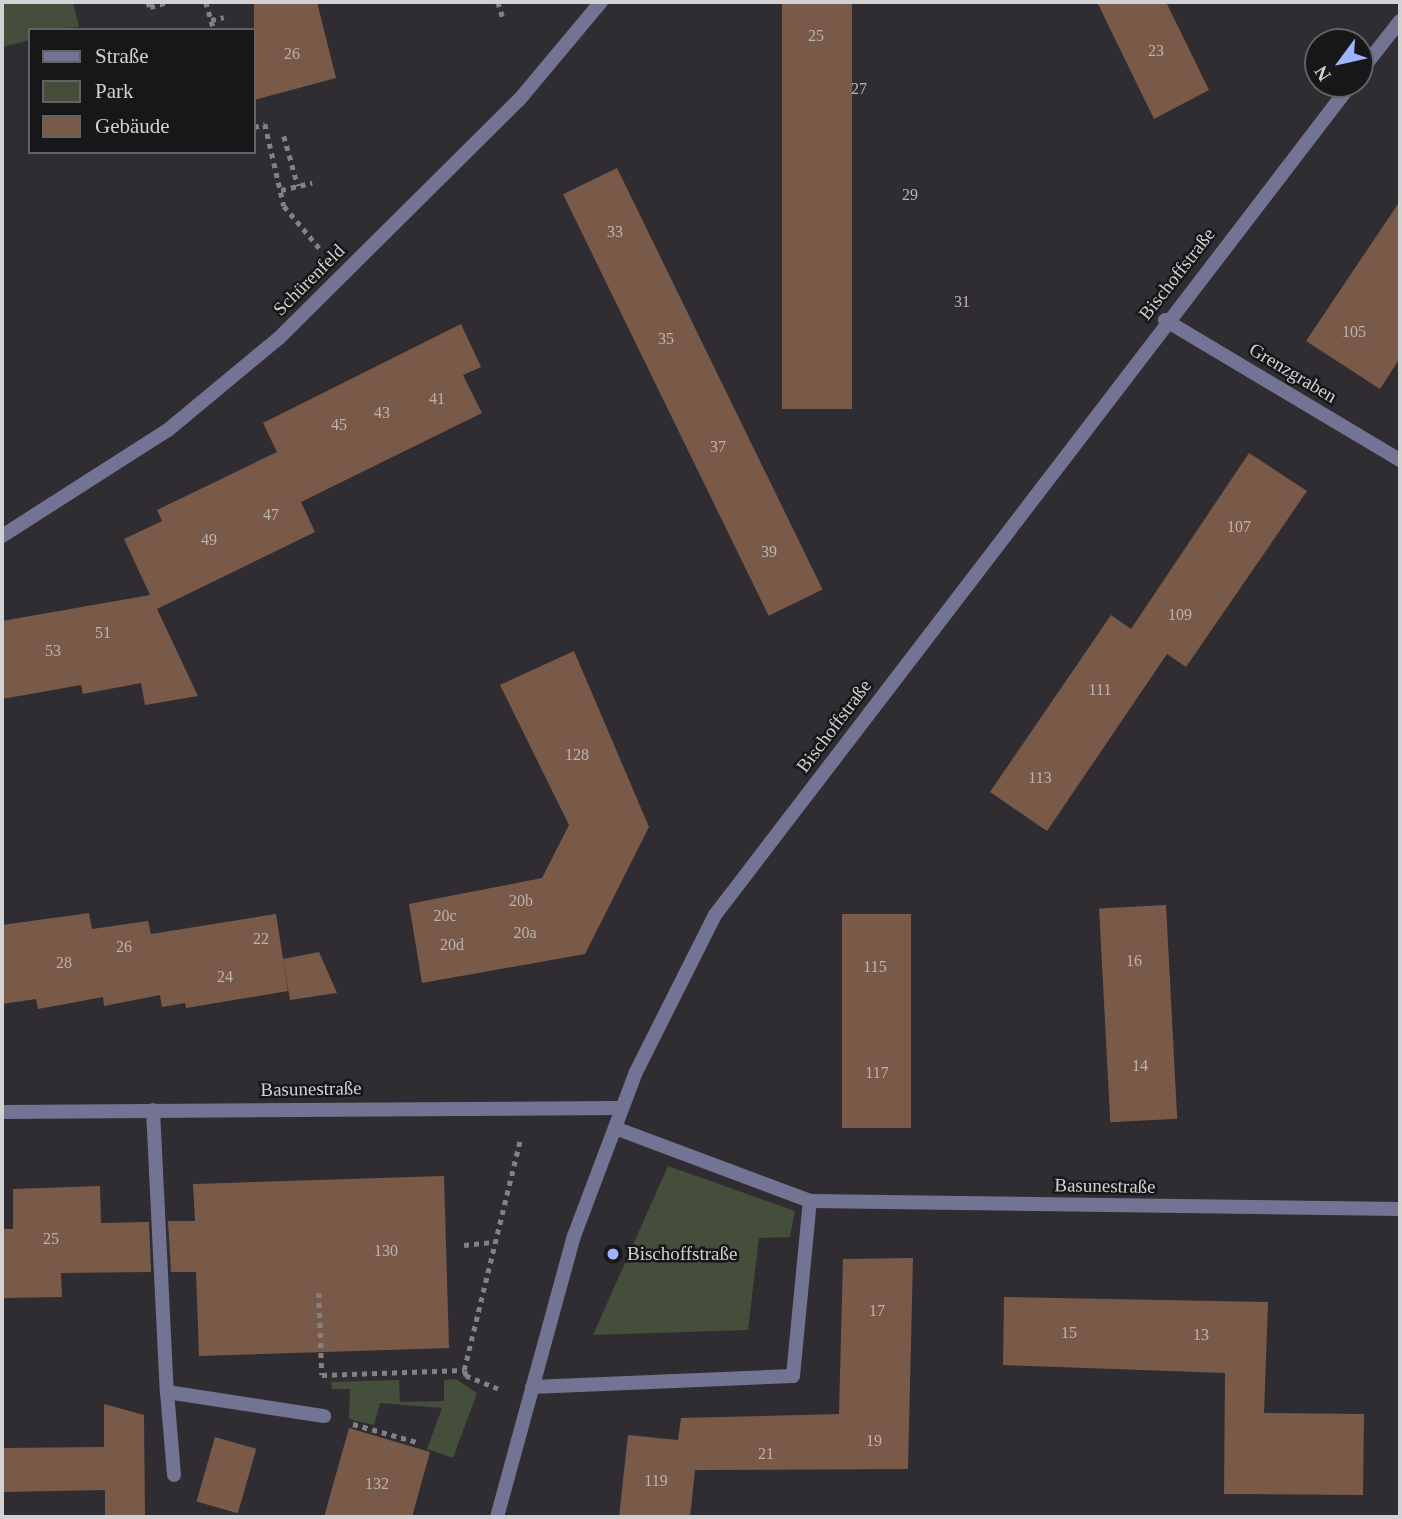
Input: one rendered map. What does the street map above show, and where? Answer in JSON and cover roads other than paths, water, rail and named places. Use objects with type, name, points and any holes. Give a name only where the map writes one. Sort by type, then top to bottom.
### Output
[{"type":"street","name":"Schürenfeld","points":[[2,536],[168,430],[279,338],[519,100],[601,2]]},
{"type":"street","points":[[1374,54],[1400,21]]},
{"type":"street","name":"Bischoffstraße","points":[[497,1517],[574,1236],[620,1108],[671,993],[715,915],[1165,320],[1340,98]]},
{"type":"street","name":"Grenzgraben","points":[[1165,320],[1400,460]]},
{"type":"street","name":"Basunestraße","points":[[2,1112],[529,1106],[620,1108]]},
{"type":"street","points":[[153,1110],[167,1392],[174,1475]]},
{"type":"street","name":"Basunestraße","points":[[615,1128],[810,1201],[1400,1209]]},
{"type":"street","points":[[530,1394],[793,1376],[810,1201]]},
{"type":"street","points":[[167,1392],[324,1416]]},
{"type":"place","name":"Bischoffstraße","points":[[613,1254]]}]
